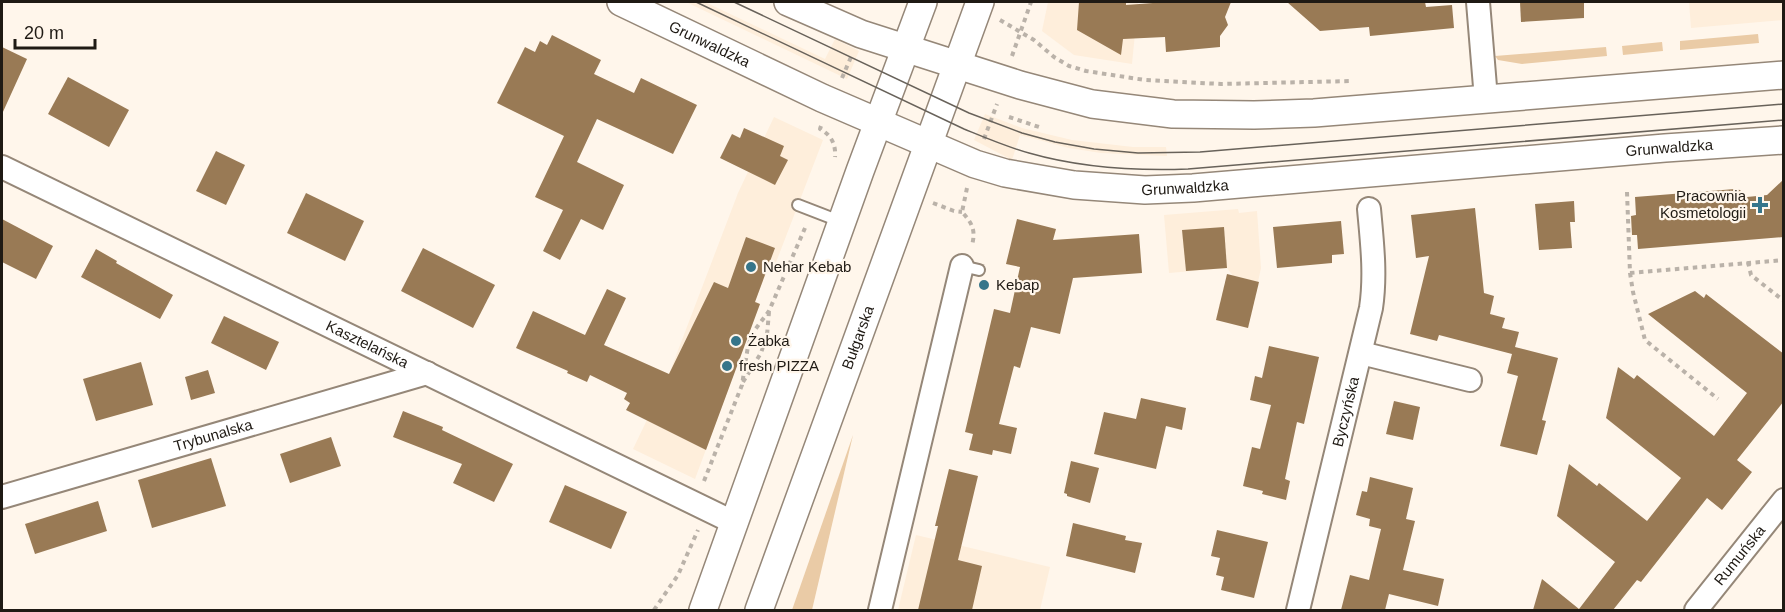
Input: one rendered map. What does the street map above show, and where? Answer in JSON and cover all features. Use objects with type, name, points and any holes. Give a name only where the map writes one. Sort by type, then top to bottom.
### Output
[{"type":"street","name":"Grunwaldzka","points":[[621,2],[828,111],[878,123],[975,164],[1063,183],[1113,188],[1169,189],[1784,140]]},
{"type":"street","points":[[788,2],[861,34],[1004,81],[1092,104],[1173,114],[1314,113],[1784,75]]},
{"type":"street","points":[[690,610],[706,600],[923,2]]},
{"type":"street","points":[[1478,2],[1486,99]]},
{"type":"street","name":"Bułgarska","points":[[760,609],[958,65],[987,8]]},
{"type":"street","name":"Kasztelańska","points":[[2,167],[735,523]]},
{"type":"street","name":"Byczyńska","points":[[1298,610],[1373,294],[1374,265],[1369,209]]},
{"type":"street","points":[[880,610],[970,268]]},
{"type":"street","points":[[1360,353],[1470,380]]},
{"type":"street","name":"Trybunalska","points":[[2,497],[427,373]]},
{"type":"street","name":"Rumuńska","points":[[1696,610],[1784,500]]},
{"type":"lane","points":[[798,205],[842,222]]},
{"type":"path","points":[[962,212],[969,181],[1031,2]]},
{"type":"path","points":[[987,8],[1034,40],[1054,57],[1069,66],[1086,71],[1145,80],[1221,84],[1353,81]]},
{"type":"path","points":[[834,160],[836,154],[834,143],[827,133],[820,129],[861,34]]},
{"type":"path","points":[[1009,117],[1039,127]]},
{"type":"path","points":[[1627,192],[1630,273],[1645,340],[1718,399]]},
{"type":"path","points":[[935,204],[962,212],[970,220],[974,231],[969,258],[970,268]]},
{"type":"path","points":[[742,385],[748,346],[754,331],[769,311],[813,210]]},
{"type":"path","points":[[1630,273],[1784,260]]},
{"type":"path","points":[[1748,262],[1751,275],[1784,301]]},
{"type":"path","points":[[704,483],[742,385],[761,353],[767,335],[769,311]]},
{"type":"path","points":[[654,610],[678,575],[701,524]]},
{"type":"shaded area","points":[[686,2],[705,2],[825,59],[835,39],[859,51],[847,79]]},
{"type":"shaded area","points":[[1048,2],[1138,2],[1132,64],[1074,55],[1042,31]]},
{"type":"shaded area","points":[[1689,2],[1783,2],[1783,20],[1691,28]]},
{"type":"shaded area","points":[[1758,34],[1759,43],[1680,50],[1680,41]]},
{"type":"shaded area","points":[[1662,42],[1663,51],[1623,55],[1622,46]]},
{"type":"shaded area","points":[[1606,47],[1607,56],[1522,64],[1498,60],[1495,56]]},
{"type":"shaded area","points":[[985,114],[1022,128],[1072,140],[1133,147],[1166,147],[1167,156],[1101,153],[1069,148],[1020,135],[1012,160],[974,140]]},
{"type":"shaded area","points":[[774,117],[823,140],[775,265],[770,263],[755,301],[760,304],[695,479],[633,449],[669,374],[738,193]]},
{"type":"shaded area","points":[[1238,209],[1239,213],[1257,211],[1261,268],[1248,328],[1216,320],[1220,302],[1226,303],[1233,276],[1227,268],[1169,273],[1164,215]]},
{"type":"shaded area","points":[[853,435],[812,610],[792,610]]},
{"type":"shaded area","points":[[916,535],[1050,567],[1040,610],[898,610]]},
{"type":"building","points":[[1079,2],[1126,2],[1126,5],[1166,2],[1231,2],[1225,17],[1228,25],[1220,36],[1220,47],[1166,52],[1165,37],[1123,39],[1121,55],[1077,30]]},
{"type":"building","points":[[1287,2],[1425,2],[1426,7],[1452,5],[1454,28],[1370,36],[1369,27],[1320,31]]},
{"type":"building","points":[[1520,2],[1584,2],[1584,18],[1521,22]]},
{"type":"building","points":[[552,35],[601,60],[594,74],[634,93],[641,78],[697,105],[673,154],[597,119],[577,162],[624,185],[603,230],[581,219],[560,260],[543,251],[563,210],[535,197],[564,136],[497,103],[525,47],[535,52],[540,41],[547,45]]},
{"type":"building","points":[[2,47],[27,59],[2,114]]},
{"type":"building","points":[[68,77],[129,110],[109,147],[48,114]]},
{"type":"building","points":[[744,128],[784,146],[780,156],[788,160],[775,185],[720,158],[732,134],[740,138]]},
{"type":"building","points":[[216,151],[245,165],[226,205],[196,191]]},
{"type":"building","points":[[1784,179],[1784,237],[1638,249],[1637,235],[1632,235],[1631,216],[1636,215],[1635,197],[1735,189],[1740,190],[1747,197],[1767,195]]},
{"type":"building","points":[[306,193],[364,221],[345,261],[287,233]]},
{"type":"building","points":[[1574,201],[1575,222],[1570,222],[1572,248],[1539,250],[1535,204]]},
{"type":"building","points":[[1475,208],[1484,293],[1494,296],[1490,314],[1505,318],[1502,328],[1519,332],[1515,347],[1558,358],[1542,420],[1546,421],[1537,455],[1500,446],[1518,376],[1507,373],[1512,354],[1439,335],[1437,341],[1410,334],[1429,256],[1416,258],[1411,215]]},
{"type":"building","points":[[2,219],[53,246],[36,279],[2,262]]},
{"type":"building","points":[[1017,219],[1056,229],[1053,240],[1139,234],[1142,273],[1073,278],[1060,334],[1031,327],[1020,368],[1014,366],[999,424],[1017,428],[1011,454],[993,450],[992,455],[969,450],[973,434],[965,432],[994,309],[1010,313],[1020,267],[1006,264]]},
{"type":"building","points":[[1341,221],[1344,254],[1332,255],[1332,263],[1277,268],[1273,227]]},
{"type":"building","points":[[1224,227],[1227,268],[1186,271],[1182,230]]},
{"type":"building","points":[[746,237],[775,248],[755,302],[760,304],[706,450],[626,410],[630,403],[624,399],[627,393],[590,375],[587,382],[516,348],[533,311],[585,335],[607,289],[626,298],[604,345],[669,374],[714,282],[728,288]]},
{"type":"building","points":[[423,248],[495,285],[473,328],[401,291]]},
{"type":"building","points":[[96,249],[173,295],[160,319],[81,277]]},
{"type":"building","points":[[1227,274],[1259,282],[1248,328],[1216,320]]},
{"type":"building","points":[[1695,291],[1704,298],[1706,294],[1784,354],[1784,401],[1737,460],[1752,472],[1722,510],[1707,498],[1641,582],[1637,580],[1613,610],[1533,610],[1542,579],[1579,609],[1615,562],[1557,516],[1569,464],[1597,486],[1599,483],[1647,521],[1681,478],[1606,418],[1618,367],[1634,379],[1637,375],[1714,436],[1747,393],[1648,314]]},
{"type":"building","points":[[224,316],[279,342],[266,370],[211,343]]},
{"type":"building","points":[[1269,346],[1319,357],[1304,424],[1297,422],[1285,479],[1290,481],[1286,500],[1243,486],[1252,447],[1260,449],[1271,405],[1250,400],[1255,376],[1262,378]]},
{"type":"building","points":[[141,362],[153,405],[96,421],[83,379]]},
{"type":"building","points":[[208,370],[215,393],[191,400],[185,377]]},
{"type":"building","points":[[1141,398],[1186,408],[1182,430],[1166,426],[1156,469],[1094,454],[1104,412],[1136,419]]},
{"type":"building","points":[[1394,401],[1420,407],[1413,440],[1386,434]]},
{"type":"building","points":[[403,411],[443,427],[442,430],[513,464],[494,502],[453,483],[462,464],[393,437]]},
{"type":"building","points":[[331,437],[341,466],[290,483],[280,454]]},
{"type":"building","points":[[211,458],[226,506],[152,528],[138,480]]},
{"type":"building","points":[[1071,461],[1099,468],[1090,503],[1064,493]]},
{"type":"building","points":[[949,469],[978,476],[958,560],[982,566],[972,610],[918,610],[938,526],[935,526]]},
{"type":"building","points":[[1370,477],[1413,488],[1406,519],[1415,521],[1403,570],[1444,579],[1438,606],[1389,594],[1385,610],[1341,610],[1350,575],[1369,580],[1381,529],[1369,526],[1370,519],[1356,515],[1362,491],[1367,492]]},
{"type":"building","points":[[565,485],[627,512],[611,549],[549,522]]},
{"type":"building","points":[[98,501],[107,531],[35,554],[25,524]]},
{"type":"building","points":[[1073,523],[1126,536],[1125,540],[1142,543],[1135,573],[1066,556]]},
{"type":"building","points":[[1217,530],[1268,542],[1254,598],[1221,590],[1224,577],[1216,575],[1220,558],[1211,556]]},
{"type":"tram line","points":[[696,2],[988,139],[1049,158],[1108,167],[1188,169],[1784,120]]},
{"type":"tram line","points":[[734,2],[969,113],[1022,133],[1094,149],[1138,153],[1200,152],[1784,104]]},
{"type":"place","name":"Pracownia Kosmetologii","points":[[1760,205]]},
{"type":"place","name":"Nehar Kebab","points":[[751,267]]},
{"type":"place","name":"Kebap","points":[[984,285]]},
{"type":"place","name":"Żabka","points":[[736,341]]},
{"type":"place","name":"fresh PIZZA","points":[[727,366]]}]
